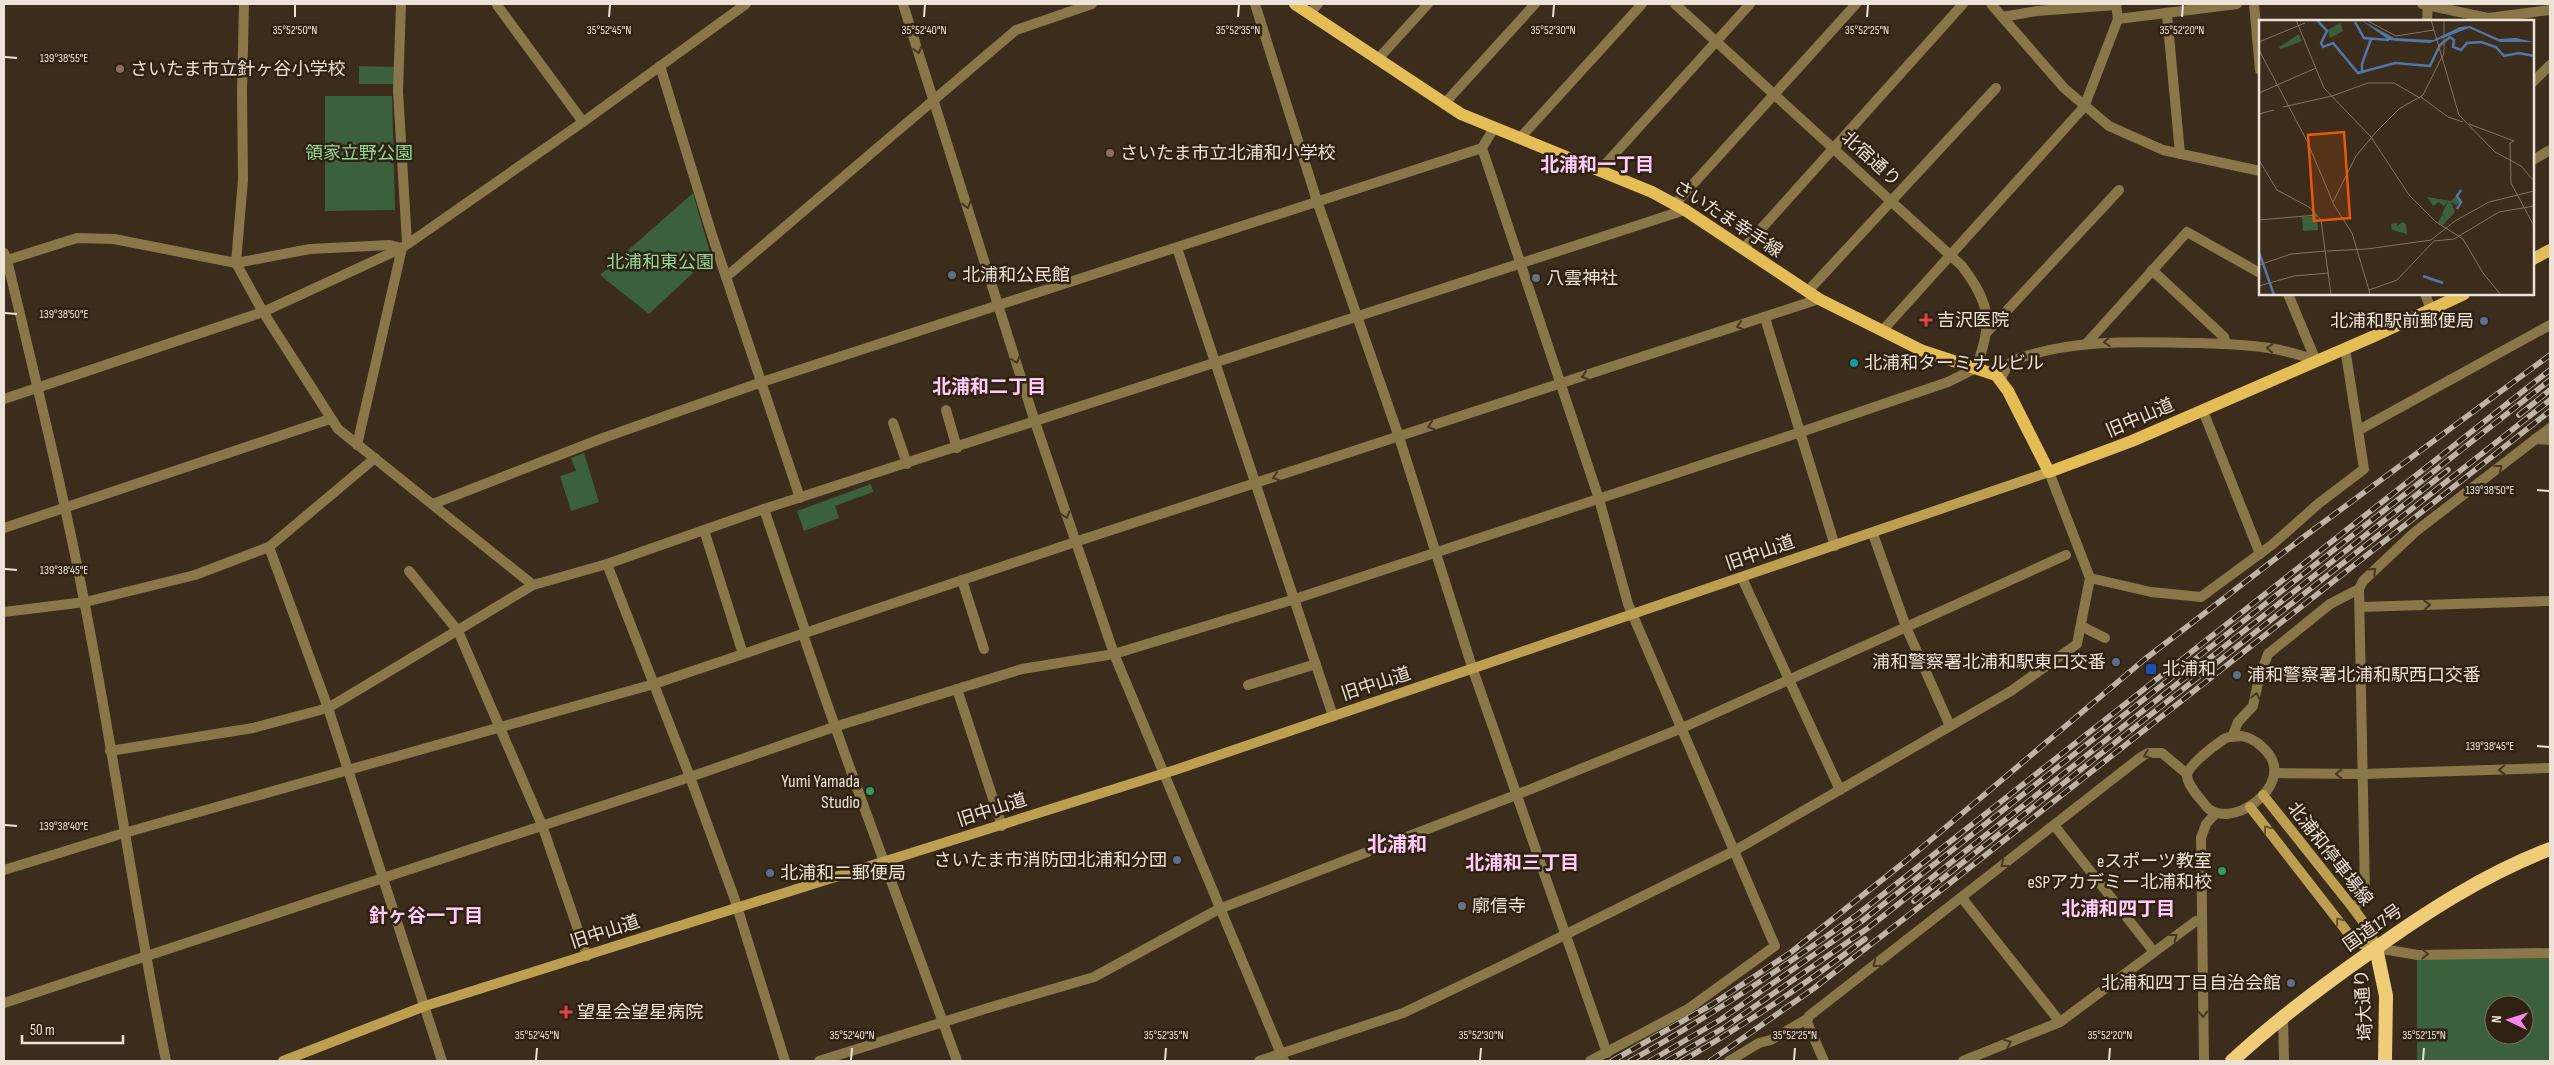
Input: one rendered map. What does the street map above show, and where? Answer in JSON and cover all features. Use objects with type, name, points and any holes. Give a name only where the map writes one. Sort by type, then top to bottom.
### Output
[{"type":"highway","name":"国道17号","points":[[2232,1061],[2283,1017],[2376,948],[2467,889],[2550,849]]},
{"type":"highway","name":"埼大通り","points":[[2376,948],[2386,996],[2385,1061]]},
{"type":"main road","name":"さいたま幸手線","points":[[1294,4],[1444,104],[1494,128],[1601,169],[1680,207],[1819,299],[1934,355],[1989,372],[2000,380]]},
{"type":"main road","points":[[2534,258],[2550,250]]},
{"type":"main road","name":"旧中山道","points":[[283,1061],[425,1006],[1002,826],[1165,773],[1634,616],[2049,472],[2110,450],[2432,310],[2462,295]]},
{"type":"main road","points":[[2000,380],[2034,439],[2049,472]]},
{"type":"main road","name":"北浦和停車場線","points":[[2263,796],[2353,908],[2370,931],[2376,948]]},
{"type":"main road","name":"北浦和停車場線","points":[[2250,807],[2355,942],[2376,948]]},
{"type":"street","points":[[244,4],[242,91],[243,180],[236,263],[263,312],[338,429],[533,585]]},
{"type":"street","points":[[358,445],[404,245],[398,91],[401,4]]},
{"type":"street","points":[[4,400],[263,312],[404,245],[583,122],[746,4]]},
{"type":"street","points":[[904,4],[1035,422],[1114,654],[1282,1058]]},
{"type":"street","points":[[726,277],[1016,30],[1092,4]]},
{"type":"street","points":[[1255,4],[1316,202],[1399,437],[1473,670],[1564,935],[1607,1053]]},
{"type":"street","points":[[1309,14],[1318,4]]},
{"type":"street","points":[[1377,60],[1428,4]]},
{"type":"street","points":[[1444,104],[1535,4]]},
{"type":"street","points":[[1520,138],[1642,4]]},
{"type":"street","name":"北宿通り","points":[[1675,4],[1892,200],[1951,255],[1971,278],[1986,311],[1986,340],[1976,368]]},
{"type":"street","points":[[1601,169],[1750,4]]},
{"type":"street","points":[[110,751],[253,728],[328,708],[533,585],[607,564],[764,509],[1521,264],[1680,207],[1775,94],[1856,4]]},
{"type":"street","points":[[1743,249],[1963,4]]},
{"type":"street","points":[[1991,4],[2044,67],[2084,107],[2109,126],[2163,150],[2259,171]]},
{"type":"street","points":[[1882,331],[2084,107],[2118,19],[2116,4],[2037,11],[2002,17]]},
{"type":"street","points":[[2118,19],[2237,4]]},
{"type":"street","points":[[2254,4],[2259,59]]},
{"type":"street","points":[[2422,4],[2488,18],[2550,10]]},
{"type":"street","points":[[2427,20],[2428,4]]},
{"type":"street","points":[[497,5],[583,122]]},
{"type":"street","points":[[2167,14],[2180,154]]},
{"type":"street","points":[[2534,81],[2550,64]]},
{"type":"street","points":[[660,66],[726,277],[800,498]]},
{"type":"street","points":[[1807,292],[1996,88]]},
{"type":"street","points":[[433,504],[604,438],[762,382],[1482,148],[1494,128]]},
{"type":"street","points":[[1482,148],[1562,384],[1599,500],[1628,604],[1775,946],[1688,1009],[1590,1061]]},
{"type":"street","points":[[2534,159],[2550,150]]},
{"type":"street","points":[[1987,332],[2119,190]]},
{"type":"street","points":[[2086,344],[2187,232],[2259,272]]},
{"type":"street","points":[[166,1061],[145,957],[85,602],[66,507],[5,258],[77,238],[114,239],[236,263],[310,249],[404,245]]},
{"type":"street","points":[[1177,248],[1217,363],[1333,716]]},
{"type":"street","points":[[2152,270],[2224,337],[2226,344]]},
{"type":"street","points":[[2288,295],[2316,361]]},
{"type":"street","points":[[2425,295],[2432,310]]},
{"type":"street","points":[[4,870],[124,833],[654,684],[1076,542],[1819,299]]},
{"type":"street","points":[[1765,318],[1835,546]]},
{"type":"street","points":[[2359,430],[2550,325]]},
{"type":"street","points":[[2000,380],[2008,365],[2014,360],[2086,344],[2151,341],[2226,344],[2282,349],[2316,361]]},
{"type":"street","points":[[2090,578],[2151,592],[2201,597],[2260,554],[2308,515],[2318,504],[2364,469],[2345,348]]},
{"type":"street","points":[[4,1003],[690,777],[834,727],[1022,669],[1114,654],[1436,554],[1948,382],[1976,368]]},
{"type":"street","points":[[946,410],[957,448]]},
{"type":"street","points":[[2203,410],[2260,554]]},
{"type":"street","points":[[4,528],[330,419]]},
{"type":"street","points":[[893,423],[907,464]]},
{"type":"street","points":[[2353,908],[2363,899],[2365,894],[2359,589],[2363,580],[2415,532],[2550,428]]},
{"type":"street","points":[[2535,440],[2550,440]]},
{"type":"street","points":[[4,612],[85,602],[195,575],[269,547],[375,458]]},
{"type":"street","points":[[1259,1061],[1282,1058],[1403,1012],[1734,851],[2027,681],[2074,648],[2077,644],[2090,578],[2049,472]]},
{"type":"street","points":[[764,509],[834,727],[886,862],[957,1061]]},
{"type":"street","points":[[704,530],[743,654]]},
{"type":"street","points":[[1872,534],[1906,627],[1950,726]]},
{"type":"street","points":[[269,547],[328,708],[442,1061]]},
{"type":"street","points":[[819,1061],[1094,977],[1219,909],[1516,795],[1682,728],[2066,555]]},
{"type":"street","points":[[607,564],[690,777],[738,908],[785,1061]]},
{"type":"street","points":[[409,571],[458,630],[542,825],[587,956]]},
{"type":"street","points":[[1742,578],[1840,790]]},
{"type":"street","points":[[962,580],[984,649]]},
{"type":"street","points":[[2232,737],[2238,722],[2253,706],[2261,670],[2268,654],[2330,604],[2359,589]]},
{"type":"street","points":[[2360,607],[2550,601]]},
{"type":"street","points":[[2081,626],[2105,638]]},
{"type":"street","points":[[1248,685],[1316,664]]},
{"type":"street","points":[[957,689],[1002,826]]},
{"type":"street","points":[[2242,736],[2259,743],[2272,757],[2274,773],[2270,788],[2250,807],[2238,812],[2216,813],[2208,808],[2188,782],[2187,774],[2190,766],[2225,738],[2232,737],[2242,736]]},
{"type":"street","points":[[1729,1061],[1759,1043],[1771,1040],[1807,1019],[2148,753],[2162,753],[2187,774]]},
{"type":"street","points":[[2274,773],[2363,774],[2550,768]]},
{"type":"street","points":[[2204,1061],[2201,838],[2206,824],[2216,813]]},
{"type":"street","points":[[2054,825],[2154,952]]},
{"type":"street","points":[[1962,898],[2060,1022]]},
{"type":"street","points":[[1963,1061],[2060,1022],[2196,921],[2201,921]]},
{"type":"street","points":[[2376,948],[2418,955],[2550,952]]},
{"type":"street","points":[[2283,1017],[2284,1061]]},
{"type":"street","points":[[1807,1019],[1824,1061]]},
{"type":"green space","points":[[359,66],[395,67],[394,84],[359,84]]},
{"type":"green space","name":"領家立野公園","points":[[325,96],[392,96],[395,210],[325,211]]},
{"type":"green space","name":"北浦和東公園","points":[[693,193],[711,256],[649,314],[600,275]]},
{"type":"green space","points":[[584,453],[599,502],[571,511],[560,476],[576,471],[571,458]]},
{"type":"green space","points":[[871,484],[873,492],[835,506],[839,518],[804,531],[797,511]]},
{"type":"green space","points":[[2550,956],[2550,1061],[2417,1061],[2417,957]]},
{"type":"railway","points":[[1612,1061],[1711,1005],[1790,953],[1907,860],[2145,659],[2305,536],[2550,355]]},
{"type":"railway","points":[[1630,1061],[1746,991],[1858,914],[2550,370]]},
{"type":"railway","points":[[1650,1061],[1720,1020],[1862,921],[2550,380]]},
{"type":"railway","points":[[2519,415],[2550,390]]},
{"type":"railway","points":[[1914,901],[2550,400]]},
{"type":"railway","points":[[1710,1061],[1813,989],[1936,894],[2550,411]]},
{"type":"railway","points":[[1667,1061],[1725,1027],[1868,928],[2448,470]]},
{"type":"railway","points":[[1682,1061],[1775,1003],[1865,939]]},
{"type":"place","name":"さいたま市立針ヶ谷小学校","points":[[120,69]]},
{"type":"place","name":"さいたま市立北浦和小学校","points":[[1110,153]]},
{"type":"place","name":"北浦和公民館","points":[[952,275]]},
{"type":"place","name":"八雲神社","points":[[1536,278]]},
{"type":"place","name":"吉沢医院","points":[[1926,320]]},
{"type":"place","name":"北浦和駅前郵便局","points":[[2484,321]]},
{"type":"place","name":"北浦和ターミナルビル","points":[[1854,363]]},
{"type":"place","name":"浦和警察署北浦和駅東口交番","points":[[2116,662]]},
{"type":"place","name":"北浦和","points":[[2151,669]]},
{"type":"place","name":"浦和警察署北浦和駅西口交番","points":[[2237,675]]},
{"type":"place","name":"Yumi Yamada Studio","points":[[870,791]]},
{"type":"place","name":"さいたま市消防団北浦和分団","points":[[1177,860]]},
{"type":"place","name":"eスポーツ教室 eSPアカデミー北浦和校","points":[[2222,871]]},
{"type":"place","name":"北浦和二郵便局","points":[[770,873]]},
{"type":"place","name":"廓信寺","points":[[1462,906]]},
{"type":"place","name":"北浦和四丁目自治会館","points":[[2291,983]]},
{"type":"place","name":"望星会望星病院","points":[[566,1012]]},
{"type":"district","name":"北浦和一丁目","points":[[1597,165]]},
{"type":"district","name":"北浦和二丁目","points":[[989,387]]},
{"type":"district","name":"北浦和","points":[[1397,845]]},
{"type":"district","name":"北浦和三丁目","points":[[1522,863]]},
{"type":"district","name":"北浦和四丁目","points":[[2118,909]]},
{"type":"district","name":"針ヶ谷一丁目","points":[[426,916]]}]
